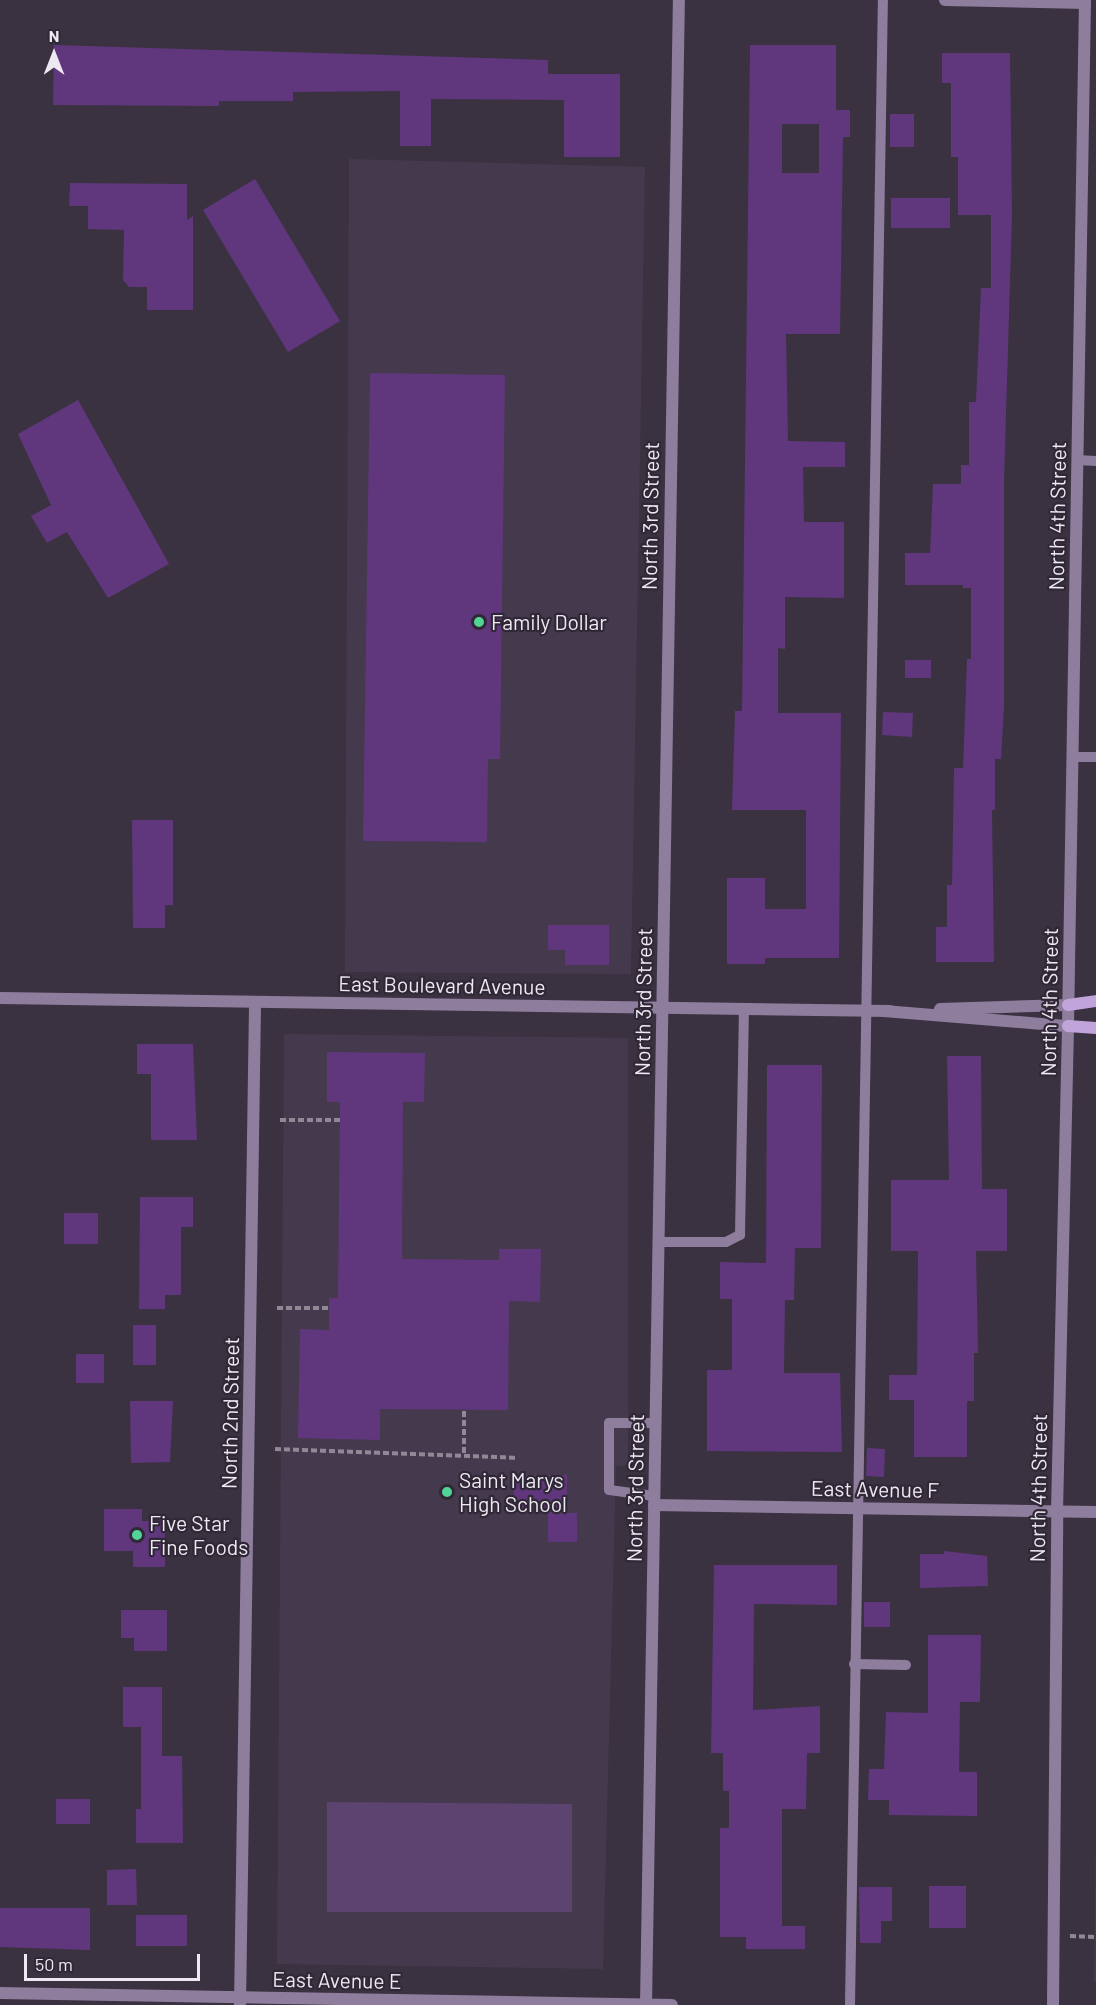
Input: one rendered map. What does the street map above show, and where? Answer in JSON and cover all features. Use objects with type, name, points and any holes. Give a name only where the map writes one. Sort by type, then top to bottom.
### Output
[{"type":"main road","name":"East Boulevard Avenue","points":[[1068,1005],[1096,1001]]},
{"type":"main road","name":"East Boulevard Avenue","points":[[1068,1026],[1096,1028]]},
{"type":"street","name":"North 3rd Street","points":[[646,2005],[679,0]]},
{"type":"street","points":[[945,0],[1085,2]]},
{"type":"street","name":"North 4th Street","points":[[1053,2005],[1057,1512],[1068,1026],[1085,2]]},
{"type":"street","name":"East Boulevard Avenue","points":[[0,998],[866,1011],[1068,1005]]},
{"type":"street","name":"North 2nd Street","points":[[240,2001],[255,1002]]},
{"type":"street","name":"East Boulevard Avenue","points":[[884,1011],[1068,1026]]},
{"type":"street","name":"East Avenue F","points":[[654,1500],[857,1509],[1096,1512]]},
{"type":"street","name":"East Avenue E","points":[[0,1993],[40,1999],[672,2005]]},
{"type":"lane","points":[[850,2005],[883,0]]},
{"type":"lane","points":[[1077,460],[1096,461]]},
{"type":"lane","points":[[1072,757],[1096,757]]},
{"type":"lane","points":[[659,1242],[726,1242],[740,1235],[744,1009]]},
{"type":"lane","points":[[654,1500],[609,1490],[609,1423],[656,1423]]},
{"type":"lane","points":[[854,1664],[906,1665]]},
{"type":"path","points":[[280,1120],[340,1120]]},
{"type":"path","points":[[277,1308],[329,1308]]},
{"type":"path","points":[[464,1410],[464,1453]]},
{"type":"path","points":[[275,1449],[464,1453],[518,1458]]},
{"type":"path","points":[[1053,1936],[1096,1937]]},
{"type":"shaded area","points":[[349,159],[645,167],[631,974],[345,972]]},
{"type":"shaded area","name":"Saint Marys High School","points":[[284,1034],[628,1038],[628,1465],[616,1466],[603,1969],[277,1964]]},
{"type":"shaded area","points":[[327,1802],[572,1804],[572,1912],[327,1912]]},
{"type":"shaded area","points":[[1096,1830],[1096,1982],[1094,1982]]},
{"type":"building","points":[[54,45],[548,60],[548,74],[620,74],[620,157],[564,157],[564,100],[431,99],[431,146],[400,146],[400,91],[293,92],[293,101],[219,101],[219,106],[53,105]]},
{"type":"building","points":[[750,45],[836,45],[836,110],[850,110],[850,137],[843,137],[840,334],[786,334],[788,441],[845,442],[845,467],[803,467],[804,522],[844,522],[844,598],[785,597],[785,649],[778,648],[778,713],[841,713],[839,958],[765,958],[765,964],[727,964],[727,878],[765,878],[765,909],[806,909],[806,810],[732,810],[735,711],[742,711]],"holes":[[[782,124],[819,124],[819,173],[782,173]]]},
{"type":"building","points":[[942,53],[1010,53],[1012,215],[1004,481],[1004,707],[1001,759],[995,759],[995,810],[992,810],[994,962],[936,962],[936,927],[947,927],[947,885],[952,885],[954,768],[963,768],[967,659],[971,659],[971,588],[963,588],[963,585],[905,585],[905,553],[930,553],[933,484],[961,484],[961,465],[969,465],[969,402],[976,402],[981,288],[991,288],[991,215],[958,215],[958,157],[951,157],[951,83],[942,83]]},
{"type":"building","points":[[890,114],[914,114],[914,147],[890,147]]},
{"type":"building","points":[[255,179],[340,321],[288,352],[203,210]]},
{"type":"building","points":[[70,183],[187,184],[187,220],[193,216],[193,310],[147,310],[147,287],[129,287],[123,280],[124,230],[88,229],[88,206],[69,206]]},
{"type":"building","points":[[891,198],[950,198],[950,228],[891,228]]},
{"type":"building","points":[[370,373],[505,375],[500,759],[488,759],[487,842],[363,841]]},
{"type":"building","points":[[78,400],[169,564],[108,598],[67,532],[47,543],[31,516],[51,505],[18,434]]},
{"type":"building","points":[[905,660],[931,660],[931,678],[905,678]]},
{"type":"building","points":[[883,712],[913,713],[912,737],[882,735]]},
{"type":"building","points":[[132,820],[173,820],[173,905],[165,905],[165,928],[133,928]]},
{"type":"building","points":[[548,925],[609,925],[609,965],[565,965],[565,950],[548,950]]},
{"type":"building","points":[[137,1044],[193,1044],[197,1140],[151,1140],[151,1074],[137,1074]]},
{"type":"building","points":[[327,1052],[425,1053],[424,1102],[403,1102],[402,1259],[499,1260],[499,1249],[541,1249],[540,1302],[509,1301],[508,1410],[380,1409],[380,1440],[298,1438],[300,1329],[329,1330],[329,1298],[338,1298],[340,1102],[327,1102]]},
{"type":"building","points":[[947,1056],[981,1056],[982,1189],[1007,1189],[1007,1251],[976,1251],[978,1353],[974,1353],[974,1401],[967,1401],[967,1457],[914,1457],[914,1400],[889,1400],[889,1375],[917,1375],[918,1251],[891,1251],[891,1180],[949,1180]]},
{"type":"building","points":[[767,1065],[822,1065],[821,1248],[795,1248],[794,1300],[785,1300],[784,1373],[840,1373],[842,1452],[707,1451],[707,1370],[732,1370],[732,1299],[720,1299],[720,1262],[766,1263]]},
{"type":"building","points":[[140,1197],[193,1197],[193,1227],[181,1227],[181,1295],[165,1295],[165,1309],[139,1309]]},
{"type":"building","points":[[64,1213],[98,1213],[98,1244],[64,1244]]},
{"type":"building","points":[[133,1325],[156,1325],[156,1365],[133,1365]]},
{"type":"building","points":[[76,1354],[104,1354],[104,1383],[76,1383]]},
{"type":"building","points":[[130,1401],[173,1401],[170,1462],[131,1463]]},
{"type":"building","points":[[867,1448],[885,1449],[884,1477],[866,1476]]},
{"type":"building","points":[[514,1475],[567,1475],[567,1513],[577,1513],[577,1542],[548,1542],[548,1509],[514,1509]]},
{"type":"building","points":[[104,1509],[142,1509],[142,1521],[165,1521],[165,1567],[133,1567],[133,1551],[104,1551]]},
{"type":"building","points":[[944,1551],[987,1556],[988,1586],[920,1588],[920,1554],[944,1554]]},
{"type":"building","points":[[714,1565],[837,1565],[837,1605],[754,1604],[753,1710],[820,1706],[820,1753],[807,1753],[806,1809],[782,1809],[782,1926],[805,1926],[805,1949],[746,1949],[746,1937],[720,1937],[720,1828],[729,1828],[729,1791],[723,1791],[723,1753],[711,1753]]},
{"type":"building","points":[[864,1602],[890,1602],[890,1627],[864,1627]]},
{"type":"building","points":[[121,1610],[167,1610],[167,1651],[134,1651],[134,1638],[121,1638]]},
{"type":"building","points":[[928,1635],[981,1635],[980,1702],[960,1702],[959,1772],[977,1772],[977,1816],[889,1815],[889,1800],[868,1800],[869,1769],[884,1769],[886,1712],[928,1713]]},
{"type":"building","points":[[123,1687],[162,1687],[162,1756],[182,1756],[183,1843],[136,1843],[136,1809],[141,1809],[141,1727],[123,1727]]},
{"type":"building","points":[[56,1799],[90,1799],[90,1824],[56,1824]]},
{"type":"building","points":[[136,1869],[137,1905],[107,1905],[107,1870]]},
{"type":"building","points":[[929,1886],[966,1886],[966,1928],[929,1928]]},
{"type":"building","points":[[859,1887],[892,1887],[892,1921],[881,1921],[881,1943],[860,1943]]},
{"type":"building","points":[[0,1908],[90,1908],[90,1950],[0,1947]]},
{"type":"building","points":[[136,1915],[187,1915],[187,1946],[136,1946]]},
{"type":"place","name":"Family Dollar","points":[[479,622]]},
{"type":"place","name":"Saint Marys High School","points":[[447,1492]]},
{"type":"place","name":"Five Star Fine Foods","points":[[137,1535]]}]
